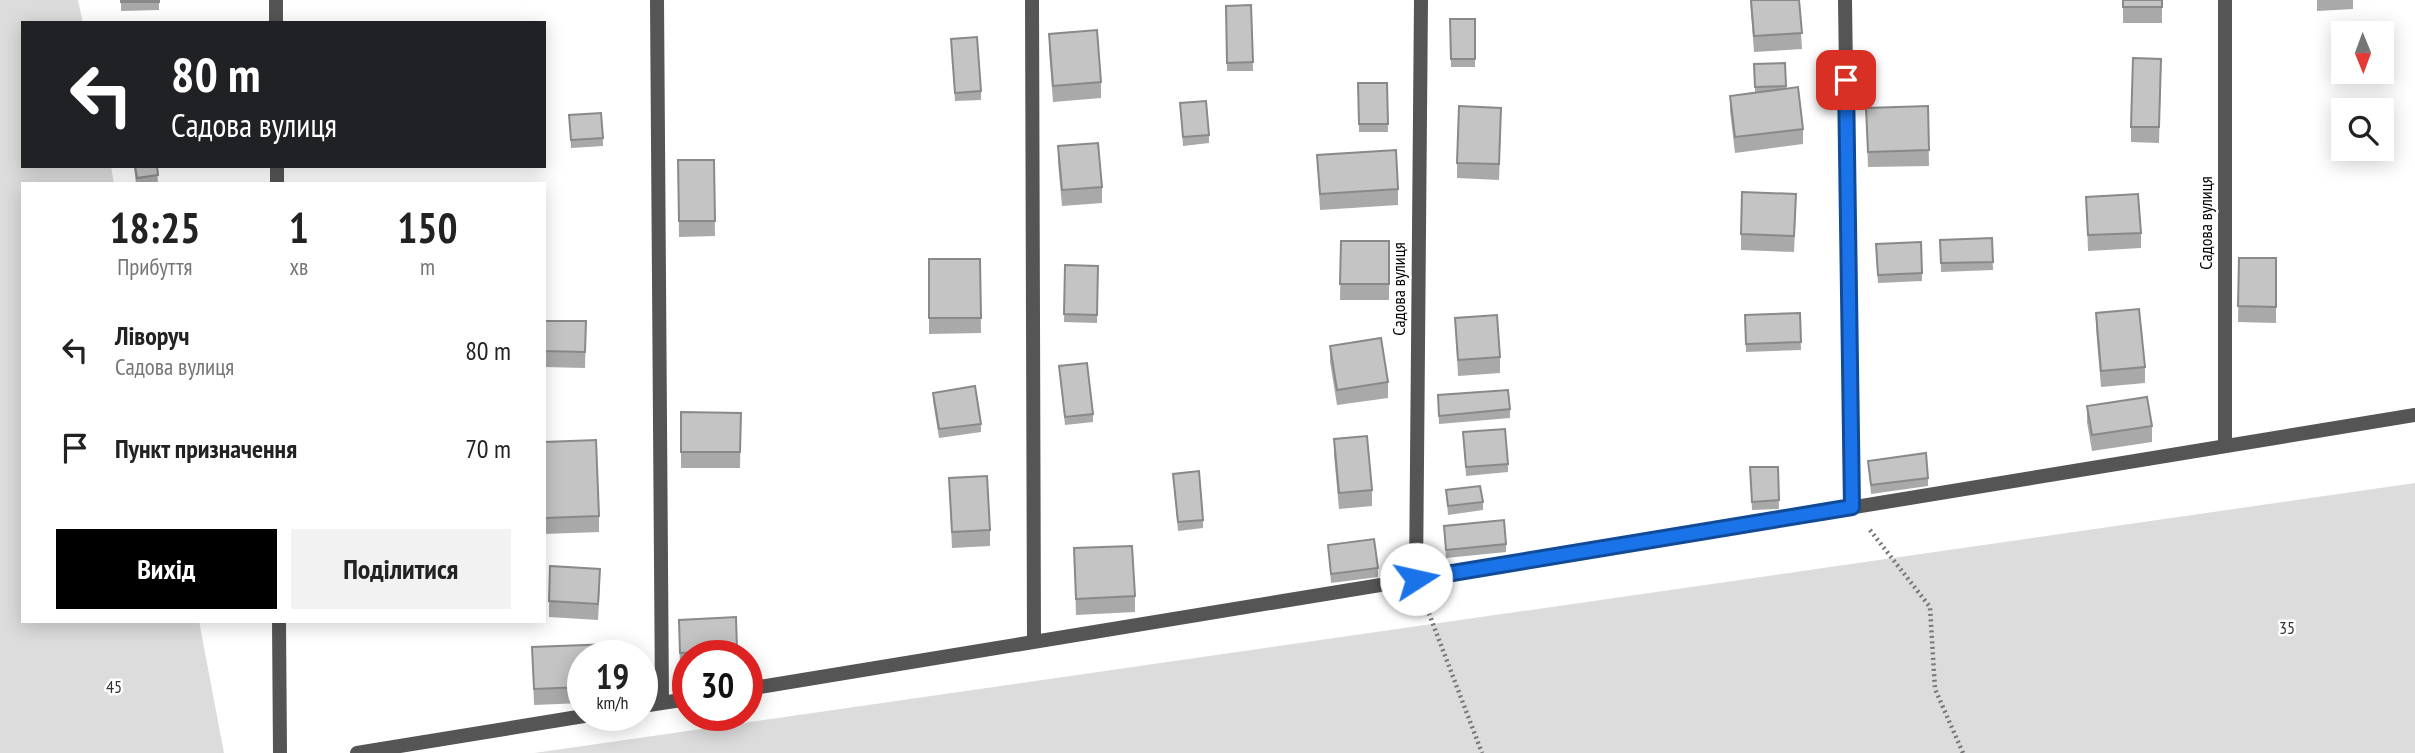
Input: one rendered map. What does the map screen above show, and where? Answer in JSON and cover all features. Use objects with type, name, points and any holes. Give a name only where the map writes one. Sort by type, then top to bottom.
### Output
[{"type":"street","points":[[276,0],[276,21]]},
{"type":"street","points":[[657,0],[662,703]]},
{"type":"street","points":[[1032,0],[1034,642]]},
{"type":"street","name":"Садова вулиця","points":[[1416,579],[1421,0]]},
{"type":"street","points":[[1844,0],[1852,507]]},
{"type":"street","name":"Садова вулиця","points":[[2225,0],[2225,446]]},
{"type":"street","points":[[763,686],[2415,415]]},
{"type":"street","points":[[279,623],[280,753]]},
{"type":"street","points":[[658,704],[672,701]]},
{"type":"street","points":[[357,753],[567,719]]},
{"type":"path","points":[[1852,507],[1930,607],[1935,689],[1963,753]]},
{"type":"path","points":[[1416,579],[1482,753]]},
{"type":"green space","name":"45","points":[[0,0],[78,0],[83,21],[21,21],[21,168],[111,168],[114,182],[21,182],[21,623],[199,623],[224,753],[0,753]]},
{"type":"green space","name":"35","points":[[2415,483],[2415,753],[534,753],[687,731],[763,731],[763,720]]},
{"type":"building","points":[[159,0],[159,2],[121,2]]},
{"type":"building","points":[[1751,0],[1799,0],[1802,33],[1754,36]]},
{"type":"building","points":[[2123,0],[2162,0],[2162,7],[2123,7]]},
{"type":"building","points":[[1251,5],[1253,62],[1227,63],[1226,6]]},
{"type":"building","points":[[1450,19],[1475,19],[1475,59],[1451,59]]},
{"type":"building","points":[[1097,30],[1101,82],[1053,86],[1049,34]]},
{"type":"building","points":[[977,37],[981,91],[955,93],[951,39]]},
{"type":"building","points":[[2133,58],[2161,59],[2159,127],[2131,127]]},
{"type":"building","points":[[1785,63],[1786,86],[1755,87],[1754,64]]},
{"type":"building","points":[[1358,83],[1387,83],[1388,124],[1359,124]]},
{"type":"building","points":[[1798,87],[1803,129],[1735,137],[1730,96]]},
{"type":"building","points":[[1206,101],[1209,135],[1183,137],[1180,103]]},
{"type":"building","points":[[1459,106],[1501,108],[1499,164],[1457,163]]},
{"type":"building","points":[[1928,106],[1929,150],[1868,152],[1866,108]]},
{"type":"building","points":[[601,113],[603,138],[571,140],[569,115]]},
{"type":"building","points":[[1098,143],[1102,187],[1062,190],[1058,146]]},
{"type":"building","points":[[1396,150],[1398,189],[1320,194],[1317,155]]},
{"type":"building","points":[[678,160],[714,160],[715,221],[679,221]]},
{"type":"building","points":[[135,168],[157,168],[158,175],[137,178]]},
{"type":"building","points":[[1742,192],[1796,194],[1794,236],[1741,234]]},
{"type":"building","points":[[2138,194],[2141,233],[2088,235],[2086,197]]},
{"type":"building","points":[[1992,238],[1993,262],[1941,263],[1940,240]]},
{"type":"building","points":[[1341,241],[1389,241],[1389,284],[1340,284]]},
{"type":"building","points":[[1921,242],[1922,273],[1878,275],[1876,244]]},
{"type":"building","points":[[2239,258],[2276,258],[2276,307],[2238,306]]},
{"type":"building","points":[[929,259],[980,259],[981,318],[929,318]]},
{"type":"building","points":[[1065,265],[1098,266],[1097,315],[1064,314]]},
{"type":"building","points":[[2139,309],[2145,367],[2101,371],[2096,313]]},
{"type":"building","points":[[1800,313],[1801,342],[1746,344],[1745,315]]},
{"type":"building","points":[[1497,315],[1500,357],[1458,360],[1455,318]]},
{"type":"building","points":[[546,321],[586,321],[585,352],[546,351]]},
{"type":"building","points":[[1381,338],[1388,382],[1337,390],[1330,346]]},
{"type":"building","points":[[1087,363],[1093,414],[1065,417],[1059,366]]},
{"type":"building","points":[[975,386],[981,424],[939,429],[933,393]]},
{"type":"building","points":[[1508,390],[1510,409],[1439,416],[1438,395]]},
{"type":"building","points":[[2147,397],[2152,426],[2092,435],[2087,406]]},
{"type":"building","points":[[681,412],[741,413],[740,452],[681,452]]},
{"type":"building","points":[[1505,429],[1508,464],[1466,467],[1463,432]]},
{"type":"building","points":[[1367,436],[1372,490],[1339,493],[1334,439]]},
{"type":"building","points":[[596,440],[599,516],[546,518],[546,442]]},
{"type":"building","points":[[1926,453],[1928,478],[1871,485],[1868,461]]},
{"type":"building","points":[[1750,467],[1778,467],[1779,500],[1752,502]]},
{"type":"building","points":[[1199,471],[1203,520],[1178,522],[1173,474]]},
{"type":"building","points":[[987,476],[990,530],[952,532],[949,478]]},
{"type":"building","points":[[1480,486],[1483,502],[1448,506],[1446,490]]},
{"type":"building","points":[[1504,520],[1506,544],[1446,550],[1444,526]]},
{"type":"building","points":[[1374,539],[1378,568],[1331,574],[1328,545]]},
{"type":"building","points":[[1132,546],[1135,596],[1076,599],[1074,548]]},
{"type":"building","points":[[550,566],[600,569],[598,604],[549,601]]},
{"type":"building","points":[[736,617],[737,640],[680,640],[679,620]]},
{"type":"building","points":[[567,646],[567,688],[534,689],[532,647]]},
{"type":"route","points":[[1416,579],[1852,507],[1846,80]]}]
